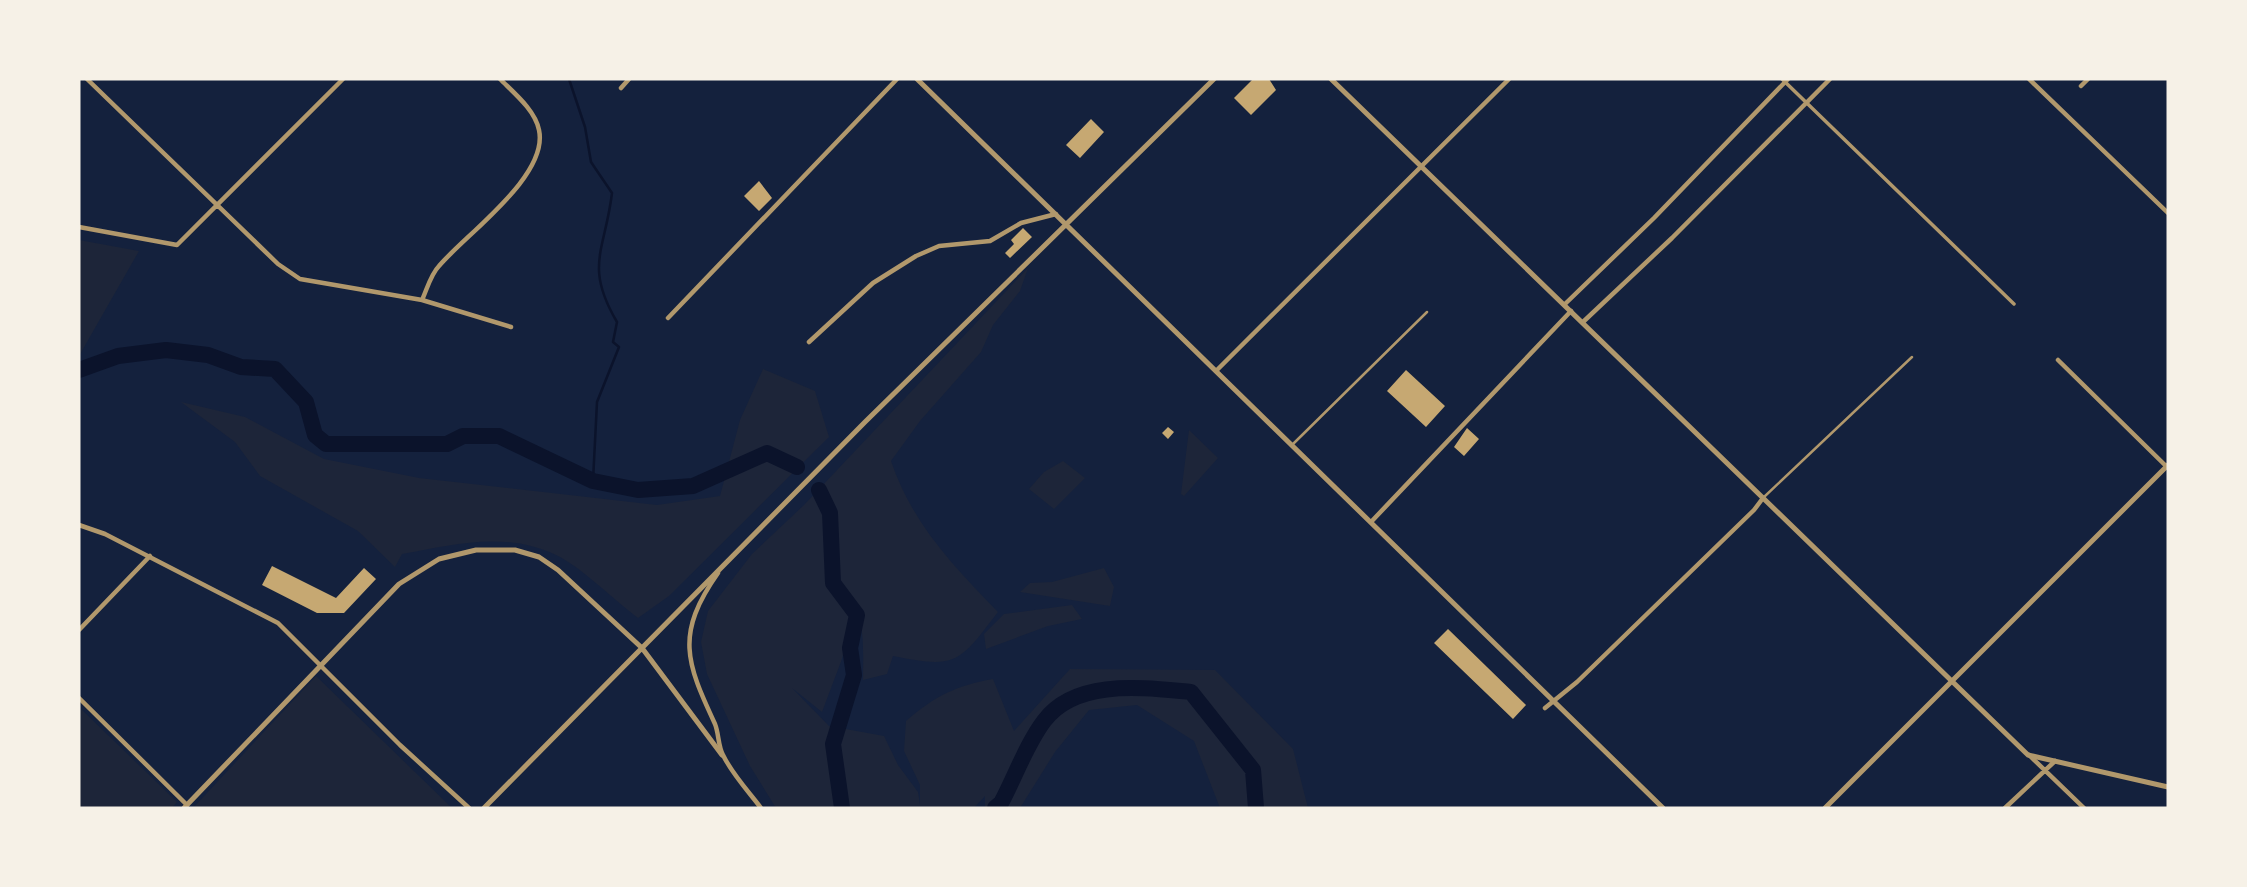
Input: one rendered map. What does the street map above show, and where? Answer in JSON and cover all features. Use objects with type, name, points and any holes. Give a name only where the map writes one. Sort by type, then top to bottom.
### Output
[{"type":"street","points":[[87,79],[215,205],[278,264],[300,279],[422,300],[512,327]]},
{"type":"street","points":[[79,227],[177,245],[343,79]]},
{"type":"street","points":[[422,300],[437,268],[516,190],[535,161],[540,131],[525,104],[500,79]]},
{"type":"street","points":[[621,88],[629,79]]},
{"type":"street","points":[[668,318],[897,79]]},
{"type":"street","points":[[917,79],[1663,808]]},
{"type":"street","points":[[484,808],[727,561],[1214,79]]},
{"type":"street","points":[[1331,79],[2084,808]]},
{"type":"street","points":[[1216,371],[1509,79]]},
{"type":"street","points":[[1583,322],[1830,79]]},
{"type":"street","points":[[2029,79],[2168,213]]},
{"type":"street","points":[[2081,86],[2088,79]]},
{"type":"street","points":[[1565,304],[1654,218],[1785,80],[1805,104],[2014,304]]},
{"type":"street","points":[[809,342],[873,283],[916,256],[939,246],[990,241],[1021,223],[1056,214]]},
{"type":"street","points":[[1371,522],[1571,310]]},
{"type":"street","points":[[1825,808],[2168,466],[2058,360]]},
{"type":"street","points":[[1545,708],[1657,605],[1764,497]]},
{"type":"street","points":[[79,525],[105,534],[150,556],[278,623],[320,667],[469,808]]},
{"type":"street","points":[[79,698],[185,807],[400,584],[439,559],[496,549],[515,550],[539,557],[558,570],[642,648],[761,808]]},
{"type":"street","points":[[79,630],[150,556]]},
{"type":"street","points":[[722,755],[716,727],[692,677],[689,648],[695,613],[706,590],[727,561]]},
{"type":"street","points":[[2028,755],[2168,787]]},
{"type":"street","points":[[2005,808],[2055,761]]},
{"type":"lane","points":[[1292,445],[1427,312]]},
{"type":"lane","points":[[1764,497],[1912,356]]},
{"type":"shaded area","points":[[79,240],[139,251],[79,356]]},
{"type":"shaded area","points":[[1028,268],[1020,291],[993,325],[981,352],[920,421],[891,461],[922,524],[965,578],[998,612],[965,652],[955,658],[931,662],[893,656],[887,674],[863,680],[863,637],[857,611],[842,589],[830,580],[852,615],[842,659],[822,712],[792,688],[829,726],[884,736],[898,765],[918,792],[920,805],[920,785],[904,751],[906,721],[946,693],[993,679],[1014,731],[1070,669],[1215,670],[1293,749],[1308,808],[1220,808],[1194,741],[1137,705],[1089,710],[1055,752],[1020,808],[985,808],[985,796],[974,808],[776,808],[750,766],[707,674],[701,642],[708,611],[752,554],[804,505]]},
{"type":"shaded area","points":[[763,369],[815,391],[829,437],[669,596],[638,618],[565,560],[518,543],[480,542],[422,550],[402,554],[395,567],[358,531],[260,476],[235,442],[181,402],[245,417],[324,459],[419,478],[657,505],[720,496],[740,420]]},
{"type":"shaded area","points":[[1189,430],[1218,458],[1184,496],[1181,494]]},
{"type":"shaded area","points":[[1063,461],[1085,478],[1054,509],[1029,489],[1044,472]]},
{"type":"shaded area","points":[[1104,568],[1114,587],[1110,606],[1020,592],[1030,583],[1052,582]]},
{"type":"shaded area","points":[[1072,605],[1082,619],[1048,626],[986,649],[984,634],[1004,614]]},
{"type":"shaded area","points":[[316,676],[452,808],[193,808]]},
{"type":"shaded area","points":[[79,707],[177,802],[172,808],[79,808]]},
{"type":"building","points":[[1253,79],[1269,79],[1276,90],[1251,115],[1234,98]]},
{"type":"building","points":[[1091,119],[1104,132],[1080,158],[1066,145]]},
{"type":"building","points":[[759,181],[772,198],[759,211],[744,196]]},
{"type":"building","points":[[1023,228],[1032,237],[1010,258],[1005,253],[1014,244],[1011,240]]},
{"type":"building","points":[[1406,370],[1445,406],[1426,427],[1387,391]]},
{"type":"building","points":[[1168,427],[1174,432],[1168,439],[1162,433]]},
{"type":"building","points":[[1467,428],[1479,439],[1464,456],[1454,447]]},
{"type":"building","points":[[272,566],[336,598],[364,568],[376,579],[344,613],[317,613],[262,585]]},
{"type":"building","points":[[1448,629],[1526,705],[1513,719],[1434,643]]},
{"type":"waterway","points":[[569,79],[585,127],[591,162],[612,193],[599,272],[607,303],[617,322],[613,342],[619,347],[597,402],[593,481]]},
{"type":"waterway","points":[[79,370],[118,356],[166,350],[208,355],[241,367],[275,369],[306,402],[315,435],[326,444],[447,444],[463,436],[499,436],[593,481],[638,490],[693,486],[767,453],[797,467]]},
{"type":"waterway","points":[[819,490],[830,513],[833,583],[857,615],[850,648],[854,675],[833,744],[842,808]]},
{"type":"waterway","points":[[995,808],[1001,803],[1038,730],[1058,707],[1092,692],[1133,688],[1191,692],[1253,770],[1256,808]]}]
